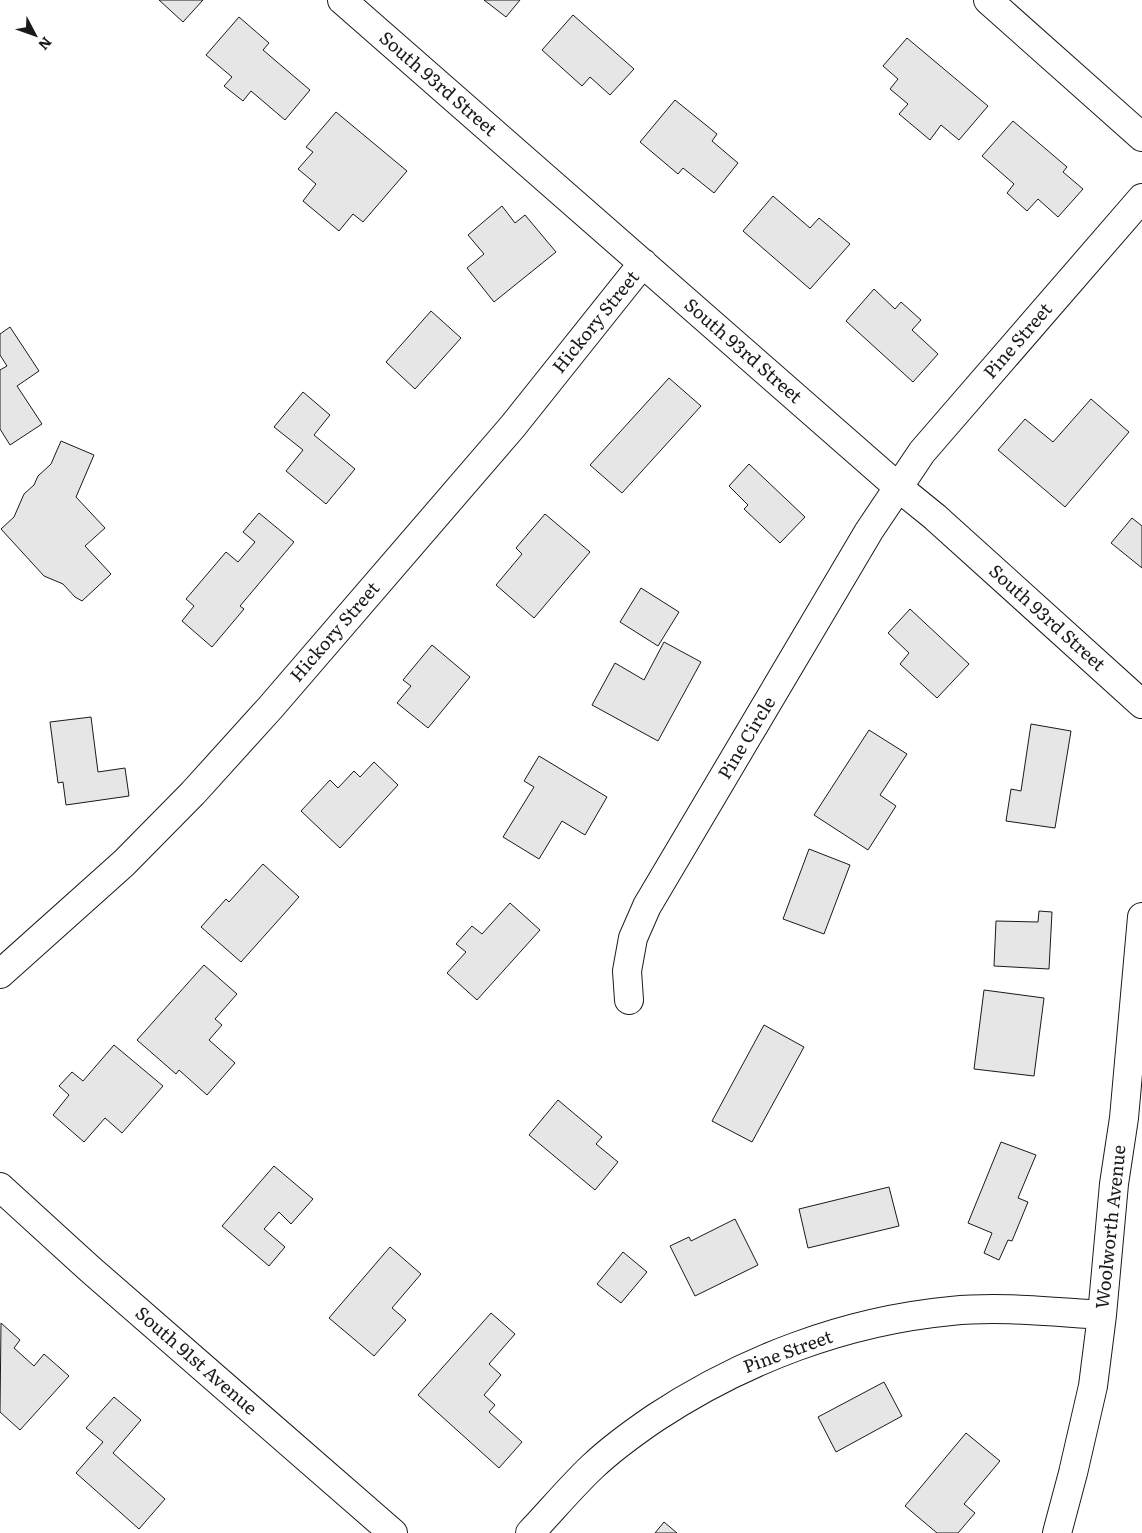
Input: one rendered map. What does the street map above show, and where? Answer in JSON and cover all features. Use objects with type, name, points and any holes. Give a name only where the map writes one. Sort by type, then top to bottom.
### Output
[{"type":"street","name":"South 93rd Street","points":[[342,0],[898,487],[935,517],[1142,704]]},
{"type":"street","points":[[988,0],[1142,137]]},
{"type":"street","name":"Pine Street","points":[[898,487],[922,452],[1142,198]]},
{"type":"street","name":"Hickory Street","points":[[0,974],[124,862],[200,786],[270,708],[513,426],[643,263]]},
{"type":"street","name":"Pine Circle","points":[[629,1000],[627,971],[633,938],[647,906],[869,531],[898,487]]},
{"type":"street","name":"Woolworth Avenue","points":[[1057,1533],[1093,1386],[1102,1315],[1114,1184],[1124,1118],[1142,917]]},
{"type":"street","name":"South 91st Avenue","points":[[0,1187],[91,1270],[393,1533]]},
{"type":"street","name":"Pine Street","points":[[530,1533],[593,1466],[636,1431],[677,1404],[731,1374],[786,1350],[849,1330],[909,1317],[951,1311],[1000,1309],[1102,1315]]},
{"type":"building","points":[[159,0],[203,0],[183,22]]},
{"type":"building","points":[[484,0],[520,0],[506,17]]},
{"type":"building","points":[[573,15],[634,69],[610,95],[590,77],[582,86],[542,50]]},
{"type":"building","points":[[239,17],[269,43],[263,50],[310,90],[285,120],[251,91],[243,101],[224,86],[232,77],[206,55]]},
{"type":"building","points":[[907,38],[988,106],[959,140],[941,125],[930,140],[899,114],[908,104],[890,89],[898,79],[883,66]]},
{"type":"building","points":[[675,100],[717,134],[712,141],[738,163],[714,193],[683,168],[678,174],[640,142]]},
{"type":"building","points":[[336,112],[407,171],[363,222],[353,214],[339,231],[303,201],[316,184],[298,169],[313,152],[306,147]]},
{"type":"building","points":[[1013,121],[1067,167],[1063,172],[1083,189],[1058,217],[1038,199],[1027,211],[1007,193],[1014,184],[982,156]]},
{"type":"building","points":[[773,196],[810,228],[819,218],[850,244],[810,289],[743,231]]},
{"type":"building","points":[[502,206],[515,223],[525,215],[556,252],[494,302],[467,268],[484,254],[468,235]]},
{"type":"building","points":[[874,289],[895,309],[901,302],[921,320],[912,330],[938,354],[913,382],[846,321]]},
{"type":"building","points":[[431,311],[461,338],[415,389],[386,362]]},
{"type":"building","points":[[10,327],[39,371],[17,386],[42,424],[10,445],[0,429],[0,370],[7,366],[0,355],[0,334]]},
{"type":"building","points":[[669,378],[701,406],[622,493],[590,465]]},
{"type":"building","points":[[303,392],[330,415],[314,435],[355,469],[326,504],[286,471],[303,450],[274,427]]},
{"type":"building","points":[[1091,399],[1129,432],[1065,507],[998,450],[1025,419],[1053,442]]},
{"type":"building","points":[[61,441],[94,455],[76,497],[105,528],[85,546],[111,574],[82,601],[75,597],[63,584],[44,576],[1,529],[14,517],[24,494],[34,485],[38,476],[51,464]]},
{"type":"building","points":[[749,464],[805,517],[780,543],[744,509],[748,505],[729,486]]},
{"type":"building","points":[[259,513],[294,542],[240,606],[244,609],[212,647],[182,621],[194,606],[186,599],[226,552],[238,562],[255,542],[243,532]]},
{"type":"building","points":[[545,514],[590,552],[534,618],[496,585],[522,554],[516,548]]},
{"type":"building","points":[[1132,518],[1142,526],[1142,568],[1111,543]]},
{"type":"building","points":[[641,588],[679,612],[658,646],[620,622]]},
{"type":"building","points":[[910,609],[969,664],[937,698],[900,664],[909,653],[888,633]]},
{"type":"building","points":[[664,642],[701,662],[658,741],[592,705],[615,663],[644,680]]},
{"type":"building","points":[[432,645],[470,677],[428,728],[397,703],[411,686],[403,680]]},
{"type":"building","points":[[91,717],[98,772],[125,768],[129,796],[66,805],[63,782],[58,783],[50,722]]},
{"type":"building","points":[[1031,724],[1071,731],[1055,828],[1006,821],[1011,789],[1021,791]]},
{"type":"building","points":[[869,730],[907,754],[880,795],[896,806],[868,850],[814,815]]},
{"type":"building","points":[[539,756],[607,797],[585,835],[562,821],[539,859],[503,837],[534,787],[524,781]]},
{"type":"building","points":[[374,762],[398,785],[340,848],[301,811],[330,780],[338,788],[354,771],[360,777]]},
{"type":"building","points":[[809,849],[850,865],[824,934],[783,919]]},
{"type":"building","points":[[263,864],[299,897],[241,962],[201,927],[226,899],[229,902]]},
{"type":"building","points":[[510,903],[540,930],[477,1000],[447,973],[466,952],[456,944],[472,926],[482,934]]},
{"type":"building","points":[[1039,911],[1052,912],[1049,969],[994,966],[996,921],[1038,922]]},
{"type":"building","points":[[204,965],[237,994],[215,1019],[222,1025],[209,1040],[235,1063],[207,1095],[179,1070],[176,1074],[137,1040]]},
{"type":"building","points":[[984,990],[1044,998],[1034,1076],[974,1069]]},
{"type":"building","points":[[764,1025],[804,1047],[752,1142],[712,1121]]},
{"type":"building","points":[[114,1045],[163,1086],[122,1133],[105,1118],[84,1142],[53,1115],[69,1095],[59,1086],[72,1072],[83,1081]]},
{"type":"building","points":[[558,1100],[602,1137],[596,1144],[618,1162],[595,1190],[529,1135]]},
{"type":"building","points":[[1001,1142],[1036,1155],[1018,1198],[1028,1202],[1012,1241],[1008,1240],[999,1260],[984,1253],[992,1233],[968,1223]]},
{"type":"building","points":[[274,1166],[313,1199],[291,1224],[279,1212],[264,1229],[285,1247],[269,1266],[222,1226]]},
{"type":"building","points":[[889,1187],[899,1226],[808,1248],[799,1209]]},
{"type":"building","points":[[735,1219],[758,1265],[695,1296],[670,1246],[689,1237],[691,1241]]},
{"type":"building","points":[[390,1247],[421,1274],[392,1308],[406,1320],[374,1356],[329,1318]]},
{"type":"building","points":[[623,1252],[647,1272],[621,1303],[597,1284]]},
{"type":"building","points":[[491,1313],[515,1334],[489,1364],[501,1375],[484,1395],[495,1405],[489,1412],[522,1442],[499,1468],[418,1395]]},
{"type":"building","points":[[1,1323],[20,1340],[14,1348],[34,1366],[44,1354],[69,1376],[20,1430],[0,1412]]},
{"type":"building","points":[[884,1382],[902,1416],[836,1452],[818,1417]]},
{"type":"building","points":[[114,1397],[141,1420],[113,1453],[165,1499],[139,1529],[76,1473],[103,1442],[86,1428]]},
{"type":"building","points":[[966,1433],[1000,1461],[964,1504],[975,1513],[958,1533],[937,1533],[905,1506]]},
{"type":"building","points":[[664,1522],[677,1533],[655,1533]]}]
